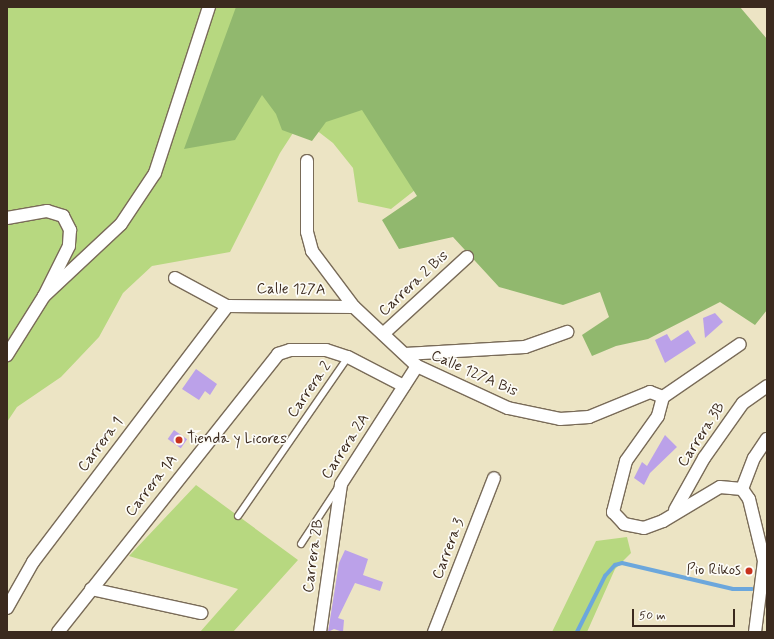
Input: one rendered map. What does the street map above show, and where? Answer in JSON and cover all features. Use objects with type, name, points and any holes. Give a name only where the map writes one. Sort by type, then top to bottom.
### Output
[{"type":"street","points":[[44,296],[121,224],[155,174],[209,7]]},
{"type":"street","name":"Calle 127A Bis","points":[[307,161],[307,232],[312,251],[354,307],[417,366],[508,408],[560,420],[589,417],[650,392],[663,398]]},
{"type":"street","points":[[7,218],[47,210],[63,216],[70,230],[69,246],[44,296],[7,355]]},
{"type":"street","name":"Carrera 2 Bis","points":[[383,334],[467,257]]},
{"type":"street","points":[[175,278],[227,306]]},
{"type":"street","name":"Calle 127A","points":[[227,306],[354,307]]},
{"type":"street","name":"Carrera 1","points":[[7,608],[33,562],[227,306]]},
{"type":"street","points":[[405,354],[525,347],[567,332]]},
{"type":"street","points":[[740,344],[663,398],[658,416],[626,461],[612,506],[617,519],[631,527],[644,528],[663,521],[674,511],[720,487],[742,489],[749,499],[765,569],[755,632]]},
{"type":"street","name":"Carrera 1A","points":[[58,632],[278,354],[303,349],[348,357]]},
{"type":"street","points":[[348,357],[404,386]]},
{"type":"street","name":"Carrera 2A","points":[[340,484],[417,366]]},
{"type":"street","name":"Carrera 3B","points":[[674,511],[704,458],[743,403],[767,386]]},
{"type":"street","points":[[742,489],[754,458],[767,439]]},
{"type":"street","name":"Carrera 3","points":[[434,632],[494,478]]},
{"type":"street","name":"Carrera 2B","points":[[320,632],[340,484]]},
{"type":"street","points":[[91,589],[201,613]]},
{"type":"lane","name":"Carrera 2","points":[[238,516],[348,357]]},
{"type":"lane","name":"Carrera 2A","points":[[301,544],[340,484]]},
{"type":"green space","points":[[7,7],[647,7],[391,209],[358,202],[353,168],[333,143],[302,119],[280,153],[230,252],[152,266],[123,293],[99,337],[61,377],[17,407],[7,422]]},
{"type":"green space","points":[[236,7],[740,7],[767,39],[767,310],[755,325],[720,302],[648,339],[616,346],[592,356],[582,335],[609,317],[600,292],[563,305],[499,287],[453,237],[399,249],[382,220],[417,196],[362,110],[326,122],[312,141],[282,130],[276,114],[262,95],[235,140],[184,149]]},
{"type":"green space","points":[[196,485],[298,560],[233,632],[200,632],[238,589],[129,556]]},
{"type":"green space","points":[[627,537],[631,553],[615,569],[587,632],[552,632],[596,541]]},
{"type":"building","points":[[715,313],[723,322],[705,338],[703,318]]},
{"type":"building","points":[[688,330],[696,343],[665,363],[655,340],[667,334],[671,341]]},
{"type":"building","points":[[196,369],[217,384],[210,395],[205,391],[199,400],[182,389]]},
{"type":"building","points":[[174,430],[187,439],[181,448],[168,439]]},
{"type":"building","points":[[665,435],[677,447],[650,473],[644,485],[634,478],[642,462],[647,466]]},
{"type":"building","points":[[345,550],[368,559],[363,575],[383,582],[380,591],[355,583],[338,618],[344,620],[343,632],[334,629],[328,632],[339,563]]},
{"type":"waterway","points":[[577,632],[605,576],[615,565],[622,563],[733,589],[752,589]]},
{"type":"place","name":"Tienda y Licores","points":[[179,440]]},
{"type":"place","name":"Pio Rikos","points":[[749,571]]}]
